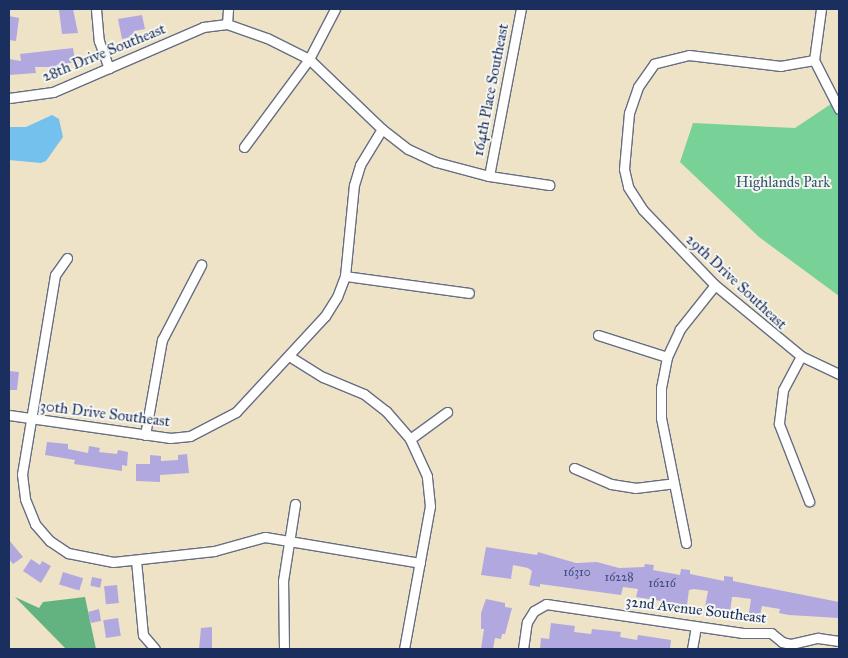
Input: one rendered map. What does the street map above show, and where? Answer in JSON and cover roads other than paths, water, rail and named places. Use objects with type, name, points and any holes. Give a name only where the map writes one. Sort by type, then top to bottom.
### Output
[{"type":"street","points":[[96,9],[99,42],[109,68]]},
{"type":"street","points":[[227,24],[228,9]]},
{"type":"street","points":[[244,147],[309,59],[334,9]]},
{"type":"street","name":"164th Place Southeast","points":[[489,176],[521,9]]},
{"type":"street","points":[[821,9],[814,60],[839,109]]},
{"type":"street","name":"28th Drive Southeast","points":[[9,98],[53,92],[203,26],[227,24],[267,38],[309,59],[382,129],[408,149],[436,162],[489,176],[549,185]]},
{"type":"street","name":"29th Drive Southeast","points":[[814,60],[781,66],[689,55],[654,64],[638,87],[629,112],[624,169],[628,187],[642,210],[715,285],[747,314],[800,356],[839,374]]},
{"type":"street","name":"30th Drive Southeast","points":[[9,415],[170,438],[190,436],[216,425],[236,412],[289,356],[324,316],[337,297],[345,276],[354,185],[360,165],[382,129]]},
{"type":"street","points":[[67,258],[55,275],[22,474],[25,499],[35,524],[50,541],[68,553],[87,559],[136,560],[214,551],[265,537],[420,563]]},
{"type":"street","points":[[145,435],[162,340],[177,306],[201,265]]},
{"type":"street","points":[[345,276],[469,294]]},
{"type":"street","points":[[686,543],[661,418],[661,388],[667,357],[680,329],[715,285]]},
{"type":"street","points":[[598,336],[667,357]]},
{"type":"street","points":[[289,356],[322,377],[364,394],[386,412],[410,438],[427,476],[430,506],[404,649]]},
{"type":"street","points":[[800,356],[783,390],[780,424],[809,501]]},
{"type":"street","points":[[410,438],[447,412]]},
{"type":"street","points":[[574,468],[611,484],[635,488],[674,483]]},
{"type":"street","points":[[284,649],[283,581],[295,504]]},
{"type":"street","points":[[136,560],[143,635],[155,649]]},
{"type":"street","name":"32nd Avenue Southeast","points":[[522,649],[527,622],[534,611],[546,604],[696,626],[772,633],[782,642],[791,644],[818,638],[839,641]]},
{"type":"street","points":[[692,649],[696,626]]},
{"type":"water","points":[[52,115],[59,119],[63,137],[46,161],[41,163],[9,160],[9,127],[26,127]]},
{"type":"park label","name":"Highlands Park","points":[[783,183]]}]
